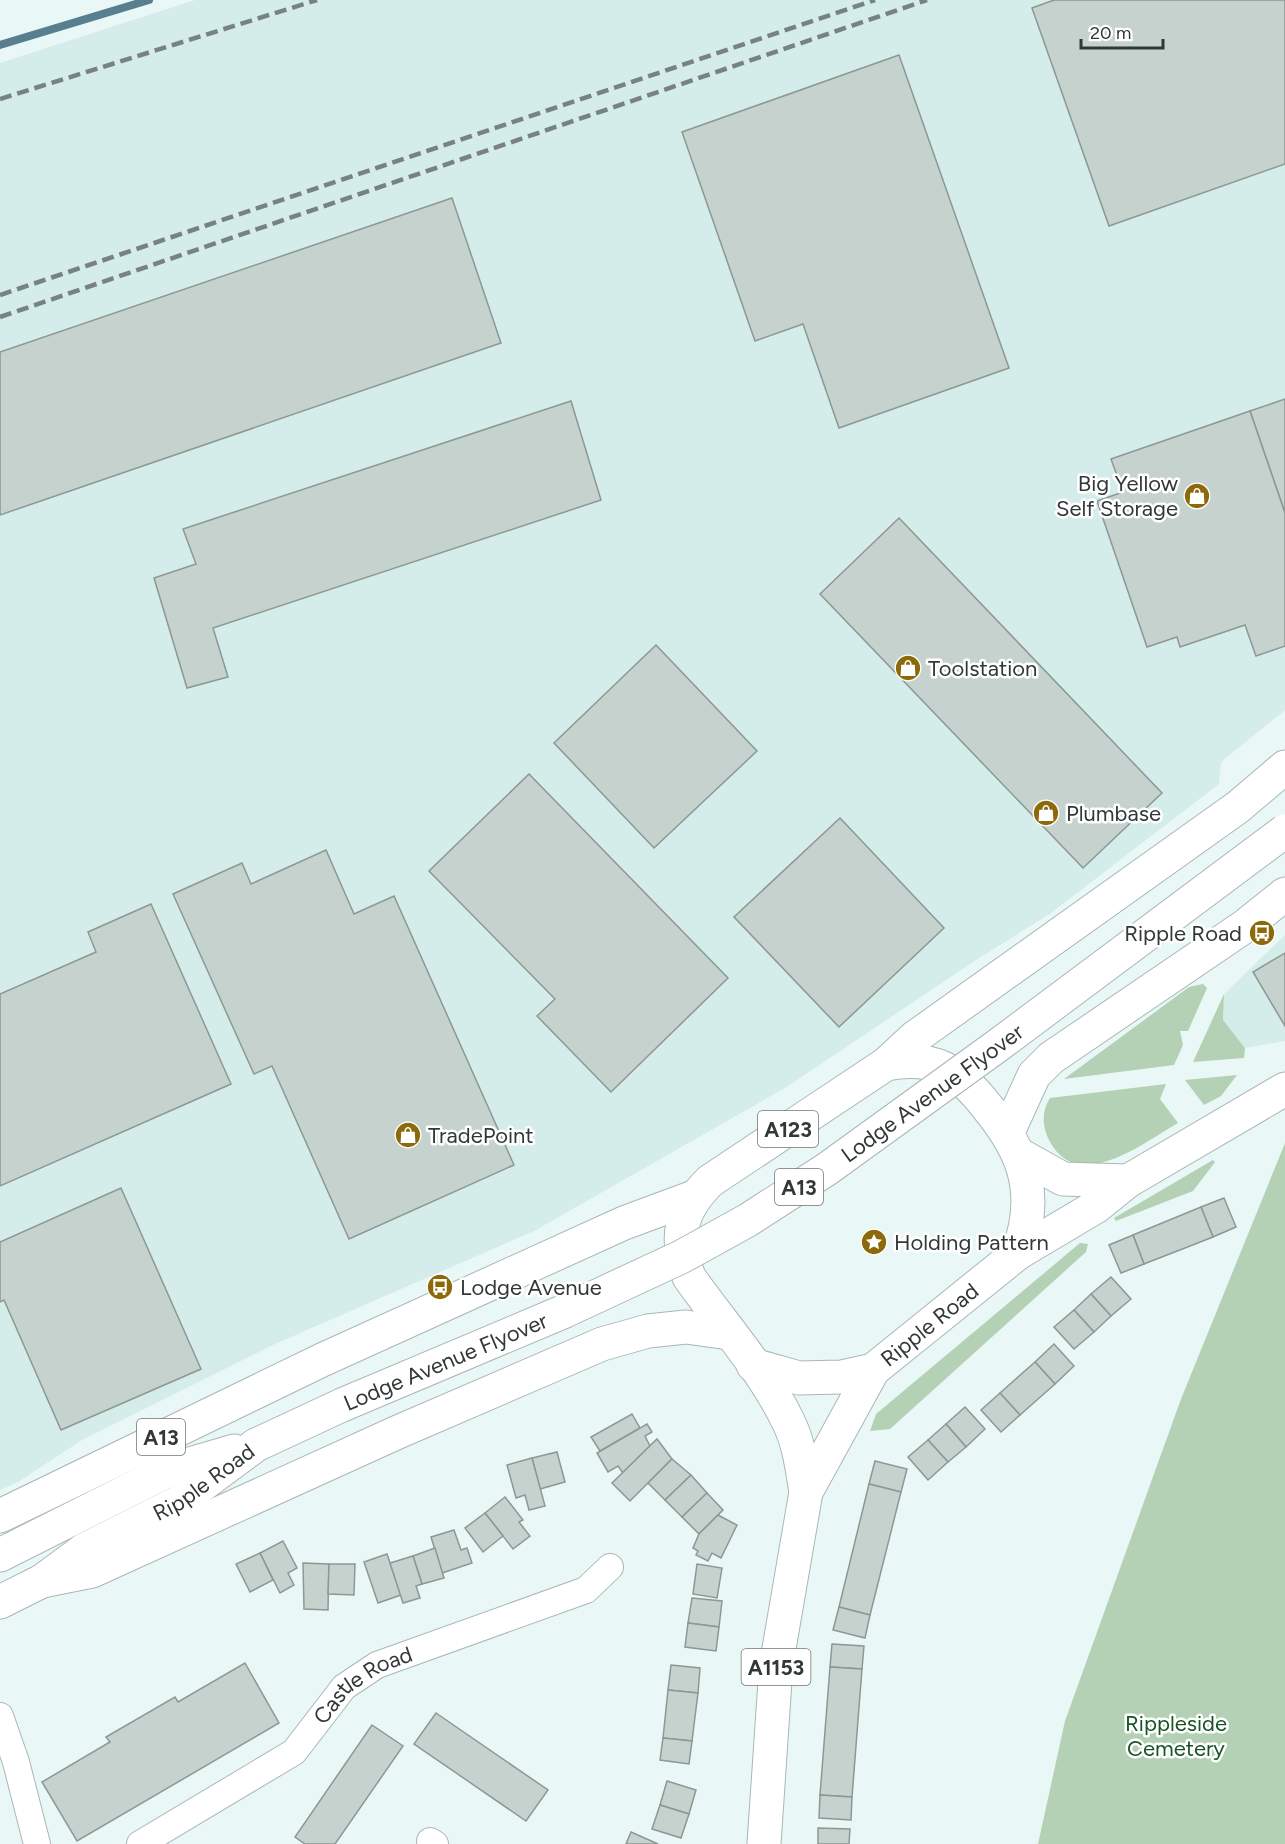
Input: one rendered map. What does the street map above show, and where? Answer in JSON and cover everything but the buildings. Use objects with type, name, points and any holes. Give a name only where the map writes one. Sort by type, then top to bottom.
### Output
[{"type":"main road","points":[[886,1064],[914,1038],[1238,807],[1285,767]]},
{"type":"main road","name":"Lodge Avenue Flyover","points":[[256,1444],[342,1405],[565,1311],[681,1257],[748,1220],[827,1169],[997,1046],[1285,831]]},
{"type":"main road","points":[[1014,1144],[1034,1075],[1051,1058],[1245,926],[1285,894]]},
{"type":"main road","name":"A123","points":[[753,1365],[689,1277],[685,1266],[680,1237],[694,1197],[710,1180],[886,1064],[910,1060],[930,1062],[953,1073],[980,1097],[1014,1144],[1063,1179],[1128,1181]]},
{"type":"main road","name":"Ripple Road","points":[[753,1365],[799,1378],[841,1377],[873,1370],[1018,1253],[1097,1206],[1128,1181],[1285,1089]]},
{"type":"main road","name":"A123","points":[[1014,1144],[1028,1190],[1026,1230],[1018,1253]]},
{"type":"main road","name":"A13","points":[[0,1516],[322,1360],[656,1209],[694,1197]]},
{"type":"main road","name":"A13","points":[[42,1581],[92,1571],[376,1441],[602,1344],[648,1331],[686,1327],[729,1333]]},
{"type":"main road","name":"A1153","points":[[753,1365],[788,1420],[795,1439],[806,1492]]},
{"type":"main road","name":"A1153","points":[[764,1844],[776,1666],[806,1492],[873,1370]]},
{"type":"main road","name":"Ripple Road","points":[[0,1555],[169,1470],[256,1444]]},
{"type":"main road","name":"Ripple Road","points":[[0,1602],[42,1581],[84,1550],[179,1502],[256,1444]]},
{"type":"street","name":"Castle Road","points":[[140,1844],[294,1752],[344,1687],[377,1665],[586,1590],[610,1567]]},
{"type":"street","points":[[0,1716],[16,1762],[37,1844]]},
{"type":"shaded area","points":[[195,0],[1285,0],[1285,710],[1221,762],[1219,784],[1051,913],[979,958],[785,1088],[534,1231],[275,1344],[82,1440],[18,1482],[0,1490],[0,63]]},
{"type":"shaded area","points":[[1285,935],[1285,1041],[1245,1048],[1223,1020],[1224,994]]},
{"type":"green space","points":[[1203,984],[1207,988],[1188,1031],[1180,1031],[1183,1045],[1174,1065],[1064,1079],[1189,987]]},
{"type":"green space","points":[[1224,994],[1223,1020],[1245,1048],[1244,1058],[1193,1062]]},
{"type":"green space","points":[[1237,1075],[1221,1096],[1204,1105],[1185,1080]]},
{"type":"green space","points":[[1166,1084],[1160,1099],[1178,1123],[1129,1152],[1092,1164],[1075,1163],[1060,1155],[1048,1138],[1044,1118],[1045,1107],[1050,1098]]},
{"type":"green space","name":"Rippleside Cemetery","points":[[1285,1143],[1285,1844],[1038,1844],[1065,1721],[1181,1399]]},
{"type":"green space","points":[[1213,1160],[1215,1162],[1193,1191],[1116,1221],[1114,1218]]},
{"type":"green space","points":[[1080,1243],[1088,1244],[1086,1252],[890,1429],[870,1431],[876,1414]]},
{"type":"waterway","points":[[0,45],[149,0]]},
{"type":"railway","points":[[0,99],[317,0]]},
{"type":"railway","points":[[0,295],[875,0]]},
{"type":"railway","points":[[0,317],[927,0]]},
{"type":"place","name":"Big Yellow Self Storage","points":[[1197,496]]},
{"type":"place","name":"Toolstation","points":[[908,668]]},
{"type":"place","name":"Plumbase","points":[[1046,813]]},
{"type":"place","name":"Ripple Road","points":[[1262,933]]},
{"type":"place","name":"TradePoint","points":[[408,1135]]},
{"type":"place","name":"Holding Pattern","points":[[874,1242]]},
{"type":"place","name":"Lodge Avenue","points":[[440,1287]]}]
